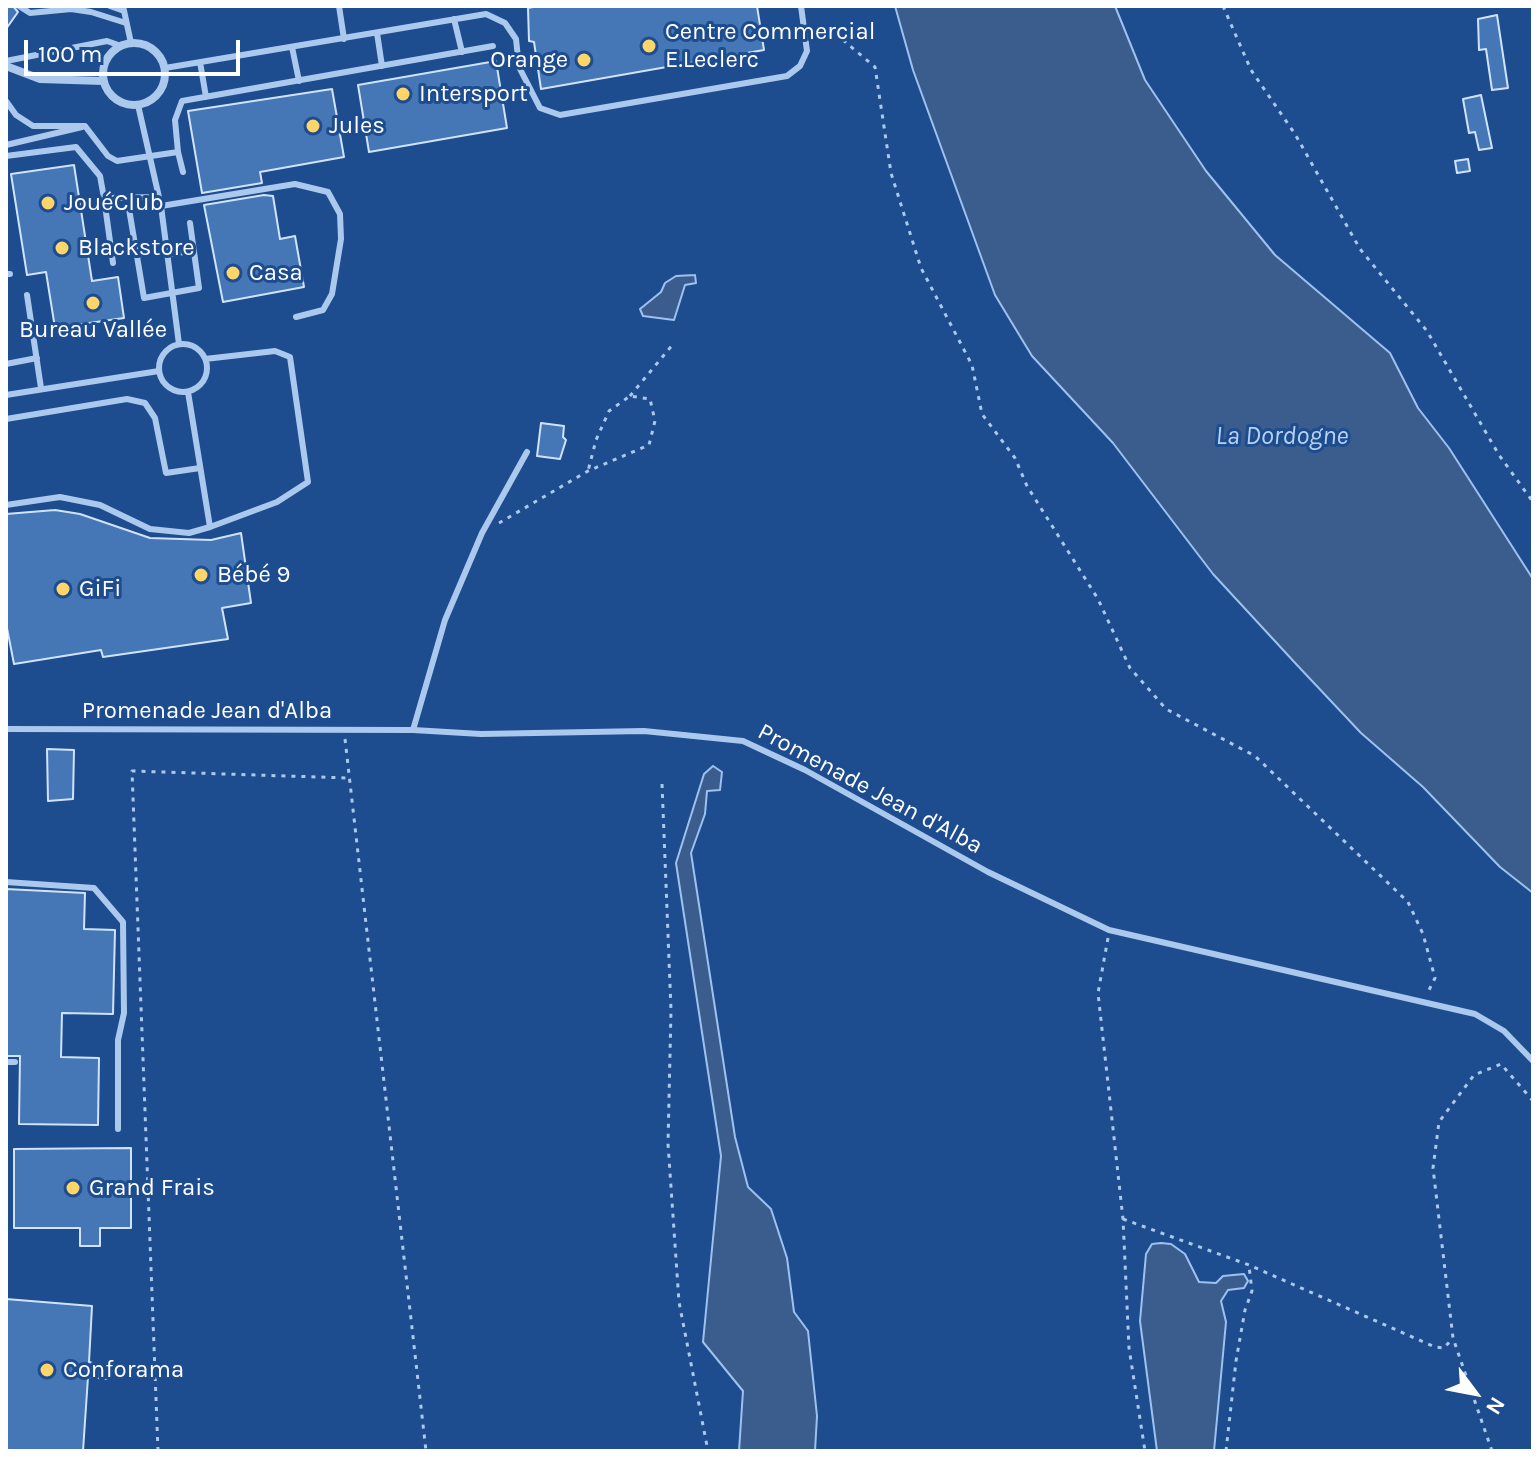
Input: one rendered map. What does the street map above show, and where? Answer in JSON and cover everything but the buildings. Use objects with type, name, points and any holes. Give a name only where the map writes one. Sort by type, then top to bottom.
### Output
[{"type":"street","points":[[131,43],[156,52],[165,68],[165,78],[156,96],[138,105],[112,97],[103,81],[106,60],[121,46],[131,43]]},
{"type":"street","points":[[6,63],[40,79],[103,81]]},
{"type":"lane","points":[[19,6],[30,13],[71,9],[91,12],[126,23]]},
{"type":"lane","points":[[110,6],[124,8],[131,43]]},
{"type":"lane","points":[[339,6],[344,39]]},
{"type":"lane","points":[[486,14],[490,6]]},
{"type":"lane","points":[[165,68],[486,14],[505,23],[516,39],[519,67],[540,108],[560,115],[787,76],[800,66],[807,51],[801,6]]},
{"type":"lane","points":[[454,19],[462,52]]},
{"type":"lane","points":[[377,33],[382,66]]},
{"type":"lane","points":[[6,63],[107,41],[121,46]]},
{"type":"lane","points":[[183,172],[175,120],[182,101],[493,46]]},
{"type":"lane","points":[[292,47],[299,81]]},
{"type":"lane","points":[[200,62],[206,97]]},
{"type":"lane","points":[[6,101],[16,115],[33,126],[85,126]]},
{"type":"lane","points":[[138,105],[161,206],[179,344]]},
{"type":"lane","points":[[85,126],[108,156],[117,161],[178,152]]},
{"type":"lane","points":[[6,145],[85,126]]},
{"type":"lane","points":[[6,156],[76,147],[100,176],[113,263]]},
{"type":"lane","points":[[161,206],[295,184],[328,192],[340,214],[341,239],[332,294],[323,310],[296,317]]},
{"type":"lane","points":[[127,197],[144,298],[199,288],[190,223]]},
{"type":"lane","points":[[104,198],[159,197]]},
{"type":"lane","points":[[167,254],[194,251]]},
{"type":"lane","points":[[27,295],[41,388]]},
{"type":"lane","points":[[179,344],[195,347],[205,359],[202,383],[188,392],[172,390],[159,371],[161,356],[179,344]]},
{"type":"lane","points":[[6,505],[60,497],[100,505],[150,529],[189,533],[277,502],[308,482],[290,357],[275,351],[205,359]]},
{"type":"lane","points":[[6,364],[37,358]]},
{"type":"lane","points":[[6,395],[159,371]]},
{"type":"lane","points":[[188,392],[210,527]]},
{"type":"lane","points":[[6,419],[127,399],[145,403],[155,418],[166,473],[200,468]]},
{"type":"lane","points":[[413,730],[445,620],[482,533],[527,452]]},
{"type":"lane","name":"Promenade Jean d'Alba","points":[[6,729],[344,729],[481,734],[644,731],[743,741],[805,770],[988,872],[1109,930],[1475,1014],[1504,1031],[1533,1061]]},
{"type":"lane","points":[[6,882],[94,888],[123,922],[124,1013],[118,1040],[118,1129]]},
{"type":"lane","points":[[6,1062],[15,1062]]},
{"type":"path","points":[[1223,6],[1251,70],[1295,134],[1360,249],[1427,331],[1499,455],[1533,502]]},
{"type":"path","points":[[843,40],[875,67],[891,173],[921,268],[972,365],[982,414],[1015,458],[1027,486],[1098,599],[1130,668],[1166,709],[1255,756],[1408,902],[1423,934],[1435,978],[1424,1001]]},
{"type":"path","points":[[588,471],[596,440],[609,411],[630,396],[674,343]]},
{"type":"path","points":[[482,533],[588,471],[649,445],[655,421],[650,399],[630,396]]},
{"type":"path","points":[[344,729],[426,1451]]},
{"type":"path","points":[[158,1451],[132,771],[349,778]]},
{"type":"path","points":[[662,784],[671,1010],[669,1160],[679,1302],[708,1451]]},
{"type":"path","points":[[1109,930],[1098,993],[1123,1219],[1129,1348],[1145,1451]]},
{"type":"path","points":[[1492,1451],[1453,1338],[1433,1168],[1439,1122],[1474,1075],[1501,1064],[1533,1101]]},
{"type":"path","points":[[1123,1219],[1249,1265],[1435,1347],[1444,1348],[1453,1338]]},
{"type":"path","points":[[1226,1451],[1236,1361],[1245,1310],[1252,1291],[1249,1265]]},
{"type":"water","name":"La Dordogne","points":[[895,6],[1115,6],[1145,80],[1206,171],[1275,255],[1390,353],[1418,408],[1449,448],[1533,579],[1533,893],[1500,867],[1423,787],[1361,733],[1297,665],[1213,574],[1113,443],[1032,356],[995,295],[913,70]]},
{"type":"water","points":[[695,275],[696,283],[685,285],[674,320],[643,316],[640,309],[661,292],[665,283],[676,276]]},
{"type":"water","points":[[713,766],[722,772],[720,790],[707,791],[705,814],[691,853],[735,1137],[748,1187],[771,1209],[787,1258],[794,1312],[808,1331],[817,1416],[815,1451],[739,1451],[743,1391],[703,1342],[721,1156],[676,863],[704,774]]},
{"type":"water","points":[[1152,1244],[1171,1244],[1185,1254],[1199,1282],[1216,1283],[1223,1276],[1244,1274],[1248,1281],[1244,1288],[1228,1290],[1221,1301],[1226,1322],[1214,1451],[1157,1451],[1140,1321],[1146,1254]]},
{"type":"place","name":"Centre Commercial E.Leclerc","points":[[649,46]]},
{"type":"place","name":"Orange","points":[[584,60]]},
{"type":"place","name":"Intersport","points":[[403,94]]},
{"type":"place","name":"Jules","points":[[313,126]]},
{"type":"place","name":"JouéClub","points":[[48,203]]},
{"type":"place","name":"Blackstore","points":[[62,248]]},
{"type":"place","name":"Casa","points":[[233,273]]},
{"type":"place","name":"Bureau Vallée","points":[[93,303]]},
{"type":"place","name":"Bébé 9","points":[[201,575]]},
{"type":"place","name":"GiFi","points":[[63,589]]},
{"type":"place","name":"Grand Frais","points":[[73,1188]]},
{"type":"place","name":"Conforama","points":[[47,1370]]}]
